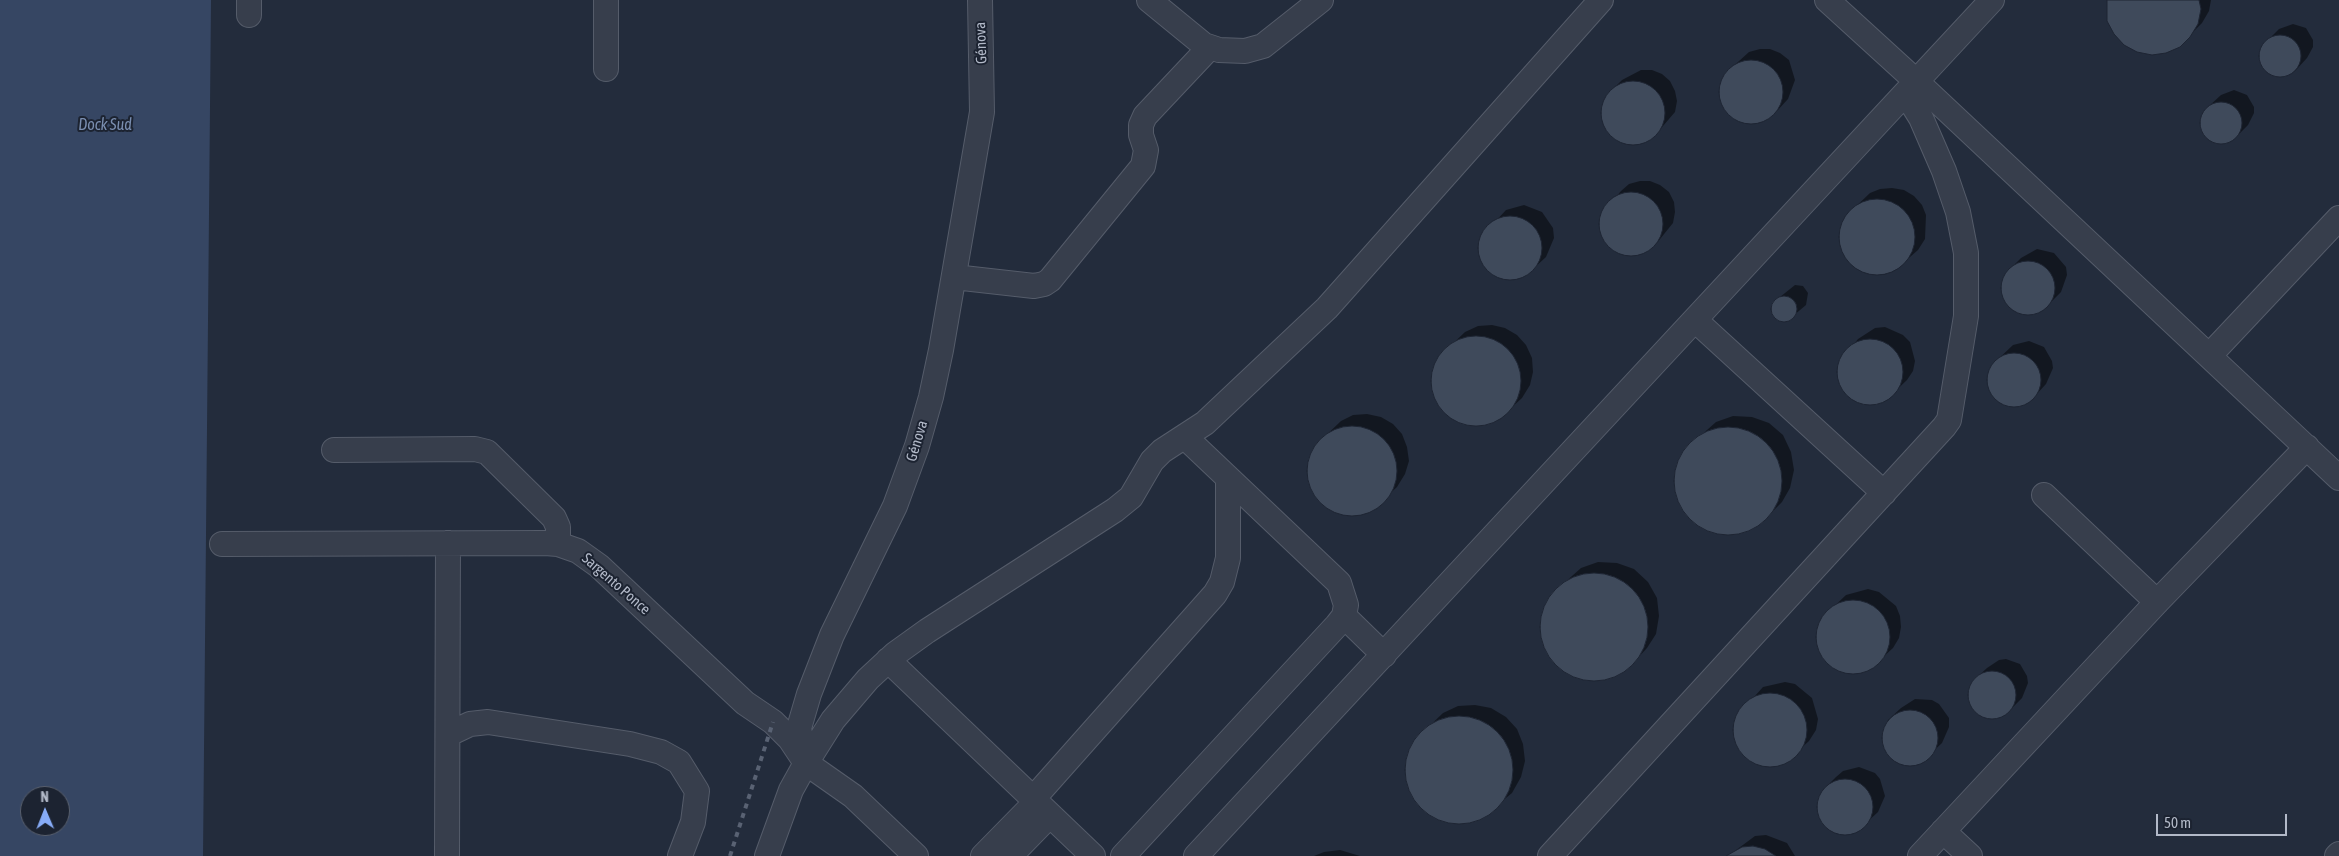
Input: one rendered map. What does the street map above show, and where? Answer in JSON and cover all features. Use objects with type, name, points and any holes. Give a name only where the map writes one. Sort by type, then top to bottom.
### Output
[{"type":"street","points":[[606,0],[606,69]]},
{"type":"street","name":"Génova","points":[[806,763],[799,728],[832,635],[895,506],[917,446],[942,350],[982,112],[980,0]]},
{"type":"street","points":[[1149,0],[1204,44],[1219,50],[1245,51],[1263,46],[1321,0]]},
{"type":"street","points":[[767,856],[791,790],[806,763],[833,720],[868,679],[888,660],[927,631],[1115,510],[1130,497],[1152,461],[1162,451],[1204,423],[1327,308],[1601,0]]},
{"type":"street","points":[[1827,0],[1911,88],[2209,356],[2339,478]]},
{"type":"street","points":[[1196,856],[1992,0]]},
{"type":"street","points":[[954,278],[1034,286],[1050,280],[1142,166],[1146,150],[1140,135],[1144,116],[1210,47]]},
{"type":"street","points":[[1550,856],[1949,420],[1966,316],[1966,253],[1958,212],[1911,88]]},
{"type":"street","points":[[2209,356],[2339,218]]},
{"type":"street","points":[[1695,320],[1884,493]]},
{"type":"street","points":[[1123,856],[1344,616],[1346,604],[1339,583],[1184,437]]},
{"type":"street","points":[[1920,856],[2157,602],[2307,447]]},
{"type":"street","points":[[334,450],[475,448],[487,452],[554,518],[558,527],[558,544]]},
{"type":"street","points":[[983,856],[1039,806],[1219,588],[1228,558],[1228,478]]},
{"type":"street","points":[[2044,495],[2157,602]]},
{"type":"street","points":[[447,856],[449,734],[448,543]]},
{"type":"street","name":"Sargento Ponce","points":[[222,544],[558,544],[578,551],[599,566],[745,703],[773,722],[790,739],[806,763],[853,796],[916,856]]},
{"type":"street","points":[[1344,616],[1384,655]]},
{"type":"street","points":[[888,660],[1093,856]]},
{"type":"street","points":[[449,690],[460,704],[488,722]]},
{"type":"street","points":[[449,734],[470,724],[488,722],[630,744],[661,752],[679,762],[697,791],[692,822],[680,856]]},
{"type":"street","points":[[1010,856],[1039,806]]},
{"type":"street","points":[[1943,831],[1970,856]]},
{"type":"water","name":"Dock Sud","points":[[0,0],[211,0],[203,856],[0,856]]},
{"type":"building","points":[[2107,0],[2199,0],[2201,9],[2198,24],[2190,37],[2180,47],[2166,53],[2152,55],[2137,52],[2124,45],[2114,34],[2107,21]]},
{"type":"building","points":[[2284,35],[2292,38],[2298,44],[2301,56],[2298,68],[2292,74],[2276,77],[2268,74],[2262,68],[2259,52],[2262,44],[2268,38]]},
{"type":"building","points":[[1745,60],[1757,60],[1774,69],[1781,80],[1783,92],[1781,104],[1774,115],[1757,124],[1745,124],[1733,119],[1724,110],[1719,98],[1719,86],[1724,74],[1733,65]]},
{"type":"building","points":[[1627,81],[1639,81],[1656,90],[1663,101],[1665,113],[1663,125],[1656,136],[1639,145],[1627,145],[1615,140],[1606,131],[1601,119],[1601,107],[1606,95],[1615,86]]},
{"type":"building","points":[[2225,102],[2233,105],[2239,111],[2242,123],[2239,135],[2233,141],[2217,144],[2209,141],[2203,135],[2200,119],[2203,111],[2209,105]]},
{"type":"building","points":[[1625,192],[1637,192],[1654,201],[1661,212],[1663,224],[1661,236],[1654,247],[1637,256],[1625,256],[1613,251],[1604,242],[1599,230],[1599,218],[1604,206],[1613,197]]},
{"type":"building","points":[[1870,199],[1884,199],[1898,205],[1909,216],[1915,230],[1912,252],[1904,264],[1884,275],[1870,275],[1856,269],[1845,258],[1839,244],[1839,230],[1845,216],[1856,205]]},
{"type":"building","points":[[1504,216],[1516,216],[1533,225],[1540,236],[1542,248],[1540,260],[1533,271],[1516,280],[1504,280],[1492,275],[1483,266],[1478,254],[1478,242],[1483,230],[1492,221]]},
{"type":"building","points":[[2023,261],[2033,261],[2043,265],[2051,273],[2055,288],[2051,303],[2043,311],[2033,315],[2023,315],[2013,311],[2005,303],[2001,293],[2001,283],[2005,273],[2013,265]]},
{"type":"building","points":[[1784,296],[1793,300],[1797,309],[1793,318],[1784,322],[1775,318],[1771,309],[1775,300]]},
{"type":"building","points":[[1476,336],[1493,340],[1508,349],[1517,364],[1521,381],[1517,398],[1508,413],[1493,422],[1476,426],[1459,422],[1444,413],[1435,398],[1431,381],[1435,364],[1444,349],[1459,340]]},
{"type":"building","points":[[1870,339],[1883,342],[1893,349],[1900,359],[1903,372],[1900,385],[1893,395],[1883,402],[1870,405],[1857,402],[1847,395],[1840,385],[1837,372],[1840,359],[1847,349],[1857,342]]},
{"type":"building","points":[[2009,353],[2019,353],[2029,357],[2037,365],[2041,380],[2037,395],[2029,403],[2019,407],[2009,407],[1999,403],[1991,395],[1987,385],[1987,375],[1991,365],[1999,357]]},
{"type":"building","points":[[1352,426],[1369,430],[1384,439],[1393,454],[1397,471],[1393,488],[1384,503],[1369,512],[1352,516],[1335,512],[1320,503],[1311,488],[1307,471],[1311,454],[1320,439],[1335,430]]},
{"type":"building","points":[[1728,427],[1749,431],[1766,443],[1778,460],[1782,481],[1778,502],[1766,519],[1749,531],[1728,535],[1707,531],[1690,519],[1678,502],[1674,481],[1678,460],[1690,443],[1707,431]]},
{"type":"building","points":[[1594,573],[1615,577],[1632,589],[1644,606],[1648,627],[1644,648],[1632,665],[1615,677],[1594,681],[1573,677],[1556,665],[1544,648],[1540,627],[1544,606],[1556,589],[1573,577]]},
{"type":"building","points":[[1853,600],[1867,603],[1879,611],[1887,623],[1890,637],[1887,651],[1879,663],[1867,671],[1853,674],[1839,671],[1827,663],[1819,651],[1816,637],[1819,623],[1827,611],[1839,603]]},
{"type":"building","points":[[1987,671],[1997,671],[2009,678],[2016,690],[2016,700],[2009,712],[1997,719],[1987,719],[1979,715],[1972,708],[1968,700],[1968,690],[1972,682],[1979,675]]},
{"type":"building","points":[[1770,693],[1784,696],[1796,704],[1804,716],[1807,730],[1804,744],[1796,756],[1784,764],[1770,767],[1756,764],[1744,756],[1736,744],[1733,730],[1736,716],[1744,704],[1756,696]]},
{"type":"building","points":[[1905,710],[1915,710],[1930,718],[1936,727],[1938,738],[1936,749],[1930,758],[1915,766],[1905,766],[1894,761],[1887,754],[1882,743],[1882,733],[1887,722],[1894,715]]},
{"type":"building","points":[[1459,716],[1480,720],[1497,732],[1509,749],[1513,770],[1509,791],[1497,808],[1480,820],[1459,824],[1438,820],[1421,808],[1409,791],[1405,770],[1409,749],[1421,732],[1438,720]]},
{"type":"building","points":[[1839,779],[1851,779],[1865,787],[1873,801],[1871,818],[1865,827],[1851,835],[1839,835],[1829,830],[1822,823],[1817,813],[1817,801],[1822,791],[1829,784]]},
{"type":"building","points":[[1753,846],[1765,849],[1776,856],[1726,856],[1742,847]]},
{"type":"railway","points":[[730,856],[773,722]]}]
